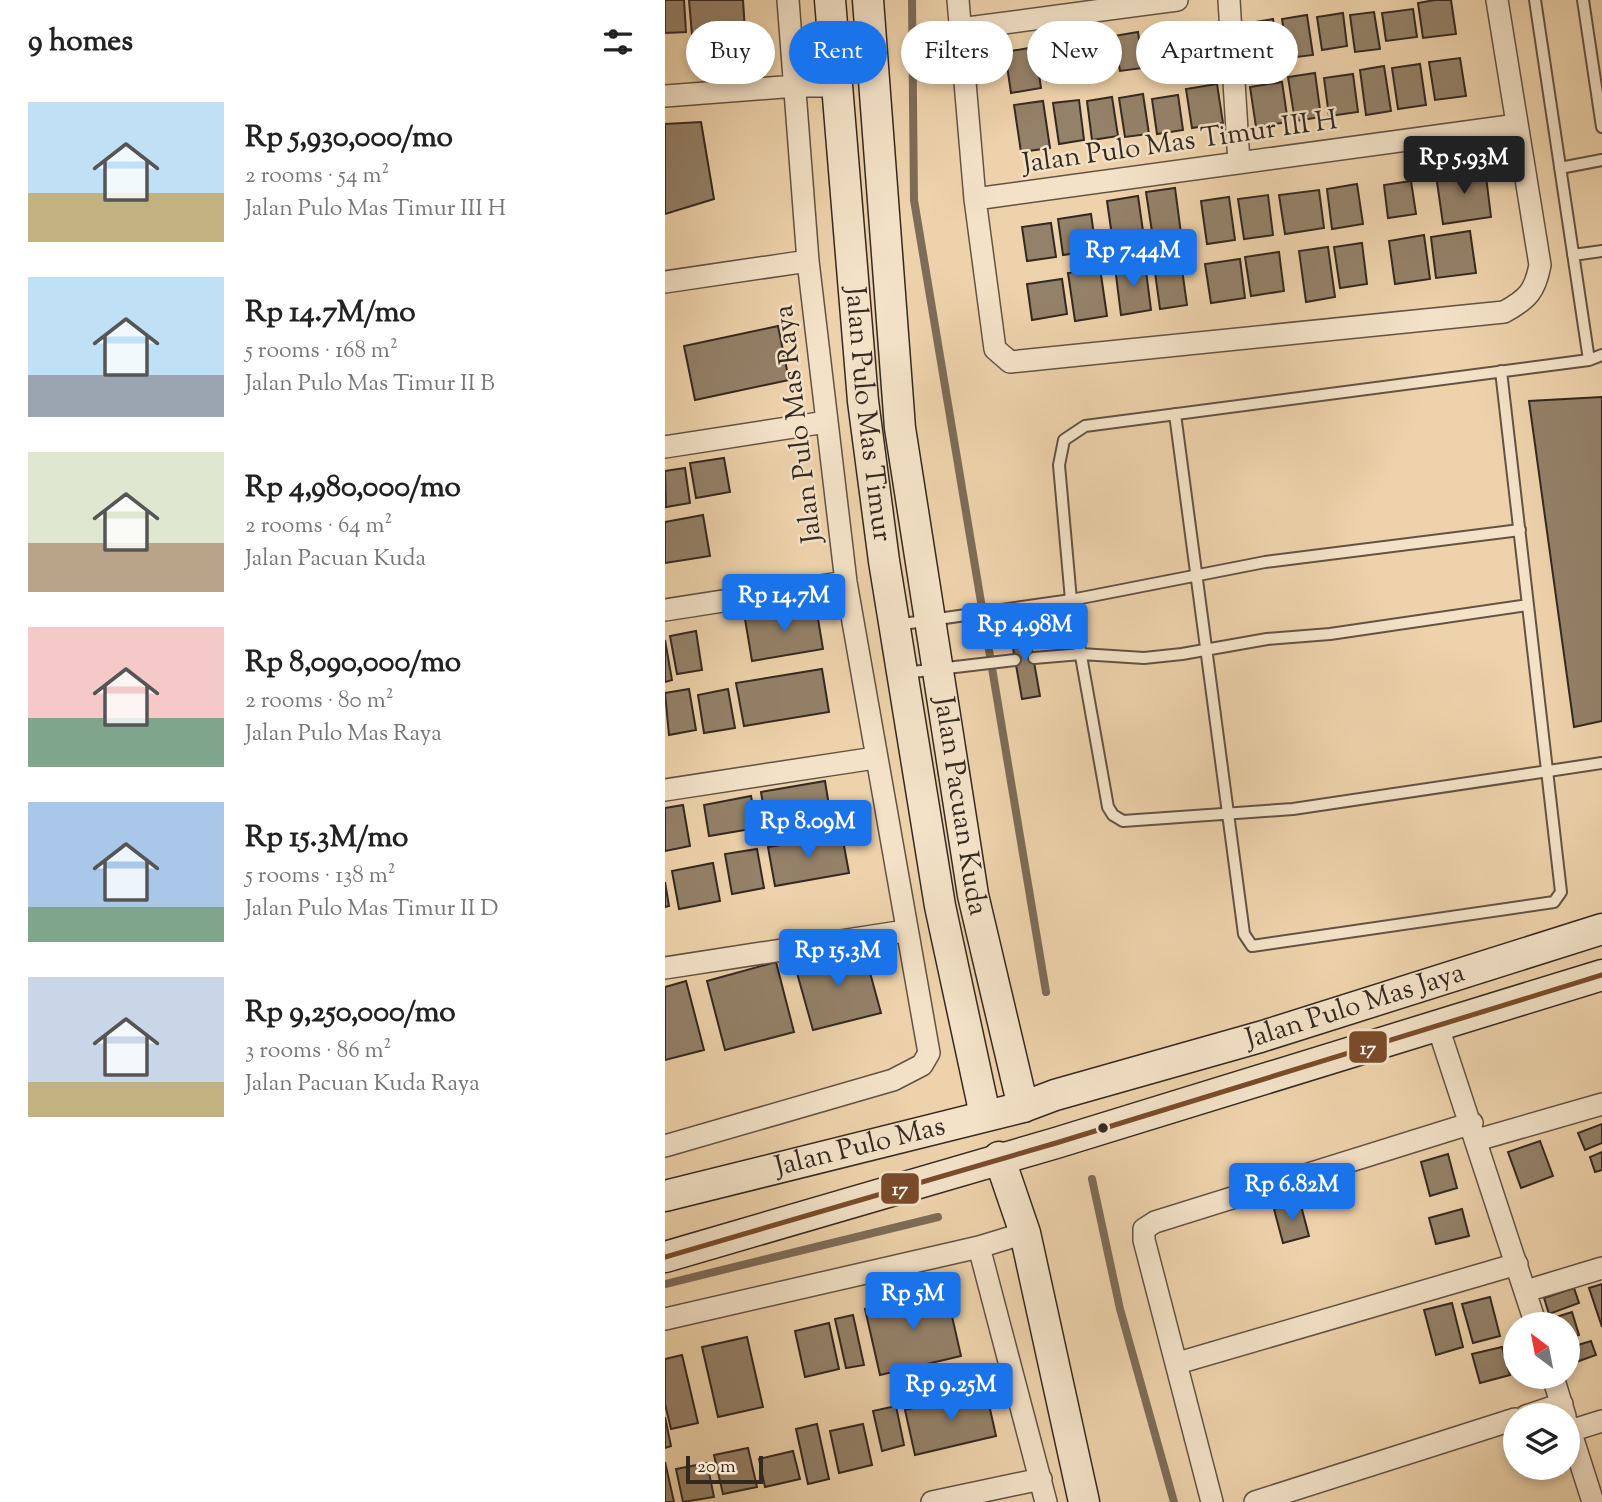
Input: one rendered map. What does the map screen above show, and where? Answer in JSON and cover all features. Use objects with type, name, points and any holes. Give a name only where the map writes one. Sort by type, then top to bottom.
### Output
[{"type":"street","points":[[788,0],[796,86]]},
{"type":"street","name":"Jalan Pulo Mas Timur","points":[[830,0],[863,401],[894,625],[940,906],[985,1115]]},
{"type":"street","name":"Jalan Pacuan Kuda","points":[[868,0],[899,428],[941,618],[949,668],[972,895],[1023,1107]]},
{"type":"street","points":[[958,0],[959,21]]},
{"type":"street","points":[[1013,22],[1177,0]]},
{"type":"street","points":[[1229,0],[1240,163]]},
{"type":"street","points":[[965,84],[975,199],[995,349],[1010,362],[1504,312],[1519,304],[1536,287],[1540,265],[1497,0]]},
{"type":"street","points":[[665,96],[796,86],[838,86]]},
{"type":"street","name":"Jalan Pulo Mas Raya","points":[[665,1146],[893,1080],[922,1065],[929,1053],[905,931],[845,582],[808,261],[796,86]]},
{"type":"street","name":"Jalan Pulo Mas Timur III H","points":[[975,199],[1517,125]]},
{"type":"street","points":[[851,235],[885,232]]},
{"type":"street","points":[[665,282],[808,261]]},
{"type":"street","points":[[665,447],[826,422]]},
{"type":"street","points":[[665,610],[845,582]]},
{"type":"street","points":[[665,790],[876,758]]},
{"type":"street","name":"Jalan Pulo Mas Jaya","points":[[1055,1095],[1260,1037],[1602,929]]},
{"type":"street","points":[[665,968],[905,931]]},
{"type":"street","name":"Jalan Pulo Mas Jaya","points":[[1056,1143],[1104,1126],[1438,1027],[1602,975]]},
{"type":"street","points":[[1438,1027],[1533,1312]]},
{"type":"street","name":"Jalan Pulo Mas","points":[[665,1196],[1023,1107],[1055,1095]]},
{"type":"street","points":[[1212,1502],[1144,1240],[1144,1229],[1155,1222],[1474,1131],[1602,1104]]},
{"type":"street","name":"Jalan Pulo Mas","points":[[665,1257],[1003,1167],[1056,1143]]},
{"type":"street","points":[[1003,1167],[1023,1227],[1084,1502]]},
{"type":"street","points":[[665,1319],[979,1247],[1023,1227]]},
{"type":"street","points":[[979,1247],[1046,1502]]},
{"type":"street","points":[[1178,1363],[1517,1264]]},
{"type":"street","points":[[1526,1291],[1602,1268]]},
{"type":"street","points":[[1580,1420],[1602,1421]]},
{"type":"street","points":[[1255,1502],[1503,1423]]},
{"type":"street","points":[[1580,1462],[1593,1502]]},
{"type":"street","points":[[932,1502],[1041,1479]]},
{"type":"lane","points":[[1535,0],[1589,360]]},
{"type":"lane","points":[[1584,0],[1602,127]]},
{"type":"lane","points":[[1560,168],[1602,160]]},
{"type":"lane","points":[[1573,255],[1602,251]]},
{"type":"lane","points":[[1602,355],[1589,360],[1085,426],[1064,440],[1059,465],[1071,600],[1108,807],[1113,815],[1123,821],[1227,815],[1549,773],[1602,763]]},
{"type":"lane","points":[[1175,414],[1244,934],[1252,946],[1554,902],[1561,892],[1501,371]]},
{"type":"lane","points":[[894,625],[1071,600],[1265,562],[1520,530]]},
{"type":"lane","points":[[1038,658],[1081,654],[1144,659],[1528,605]]},
{"type":"lane","points":[[901,673],[1015,660]]},
{"type":"building","points":[[665,0],[684,0],[686,32],[665,33]]},
{"type":"building","points":[[689,0],[743,0],[744,21],[691,21]]},
{"type":"building","points":[[1451,0],[1456,34],[1423,38],[1418,3]]},
{"type":"building","points":[[1413,9],[1417,37],[1386,41],[1382,13]]},
{"type":"building","points":[[1374,12],[1380,49],[1355,52],[1350,15]]},
{"type":"building","points":[[1343,13],[1347,46],[1322,50],[1317,17]]},
{"type":"building","points":[[1307,15],[1313,55],[1298,57],[1298,21],[1282,19]]},
{"type":"building","points":[[1136,32],[1136,69],[1122,71],[1122,35]]},
{"type":"building","points":[[1027,48],[1027,84],[1040,84],[1041,88],[1011,93],[1013,51]]},
{"type":"building","points":[[1460,58],[1466,96],[1435,100],[1429,62]]},
{"type":"building","points":[[1420,64],[1426,105],[1398,109],[1392,68]]},
{"type":"building","points":[[1384,66],[1391,111],[1366,115],[1360,70]]},
{"type":"building","points":[[1315,73],[1321,117],[1295,121],[1289,84],[1298,84],[1298,76]]},
{"type":"building","points":[[1353,74],[1358,112],[1329,116],[1324,78]]},
{"type":"building","points":[[1217,84],[1223,123],[1192,128],[1186,89]]},
{"type":"building","points":[[1282,84],[1288,122],[1256,127],[1250,87]]},
{"type":"building","points":[[1143,94],[1149,134],[1125,137],[1119,98]]},
{"type":"building","points":[[1178,95],[1183,130],[1157,134],[1152,99]]},
{"type":"building","points":[[1112,97],[1118,136],[1092,140],[1087,101]]},
{"type":"building","points":[[1079,100],[1084,140],[1059,144],[1053,103]]},
{"type":"building","points":[[1043,101],[1050,148],[1021,152],[1014,105]]},
{"type":"building","points":[[701,122],[714,199],[665,214],[665,124]]},
{"type":"building","points":[[1485,168],[1491,217],[1443,224],[1436,175]]},
{"type":"building","points":[[1411,181],[1416,214],[1388,218],[1384,185]]},
{"type":"building","points":[[1357,184],[1363,224],[1332,229],[1327,189]]},
{"type":"building","points":[[1175,188],[1182,241],[1154,245],[1146,192]]},
{"type":"building","points":[[1319,190],[1324,228],[1285,234],[1279,195]]},
{"type":"building","points":[[1268,195],[1273,235],[1244,239],[1238,199]]},
{"type":"building","points":[[1138,196],[1145,245],[1114,250],[1107,201]]},
{"type":"building","points":[[1229,197],[1235,240],[1207,244],[1201,201]]},
{"type":"building","points":[[1091,214],[1096,250],[1063,255],[1058,219]]},
{"type":"building","points":[[1051,223],[1056,257],[1027,261],[1022,227]]},
{"type":"building","points":[[1470,231],[1476,273],[1436,278],[1431,237]]},
{"type":"building","points":[[1424,235],[1430,279],[1395,284],[1389,241]]},
{"type":"building","points":[[1362,243],[1367,284],[1340,288],[1334,247]]},
{"type":"building","points":[[1328,247],[1335,297],[1306,302],[1299,251]]},
{"type":"building","points":[[1279,252],[1284,291],[1251,296],[1245,257]]},
{"type":"building","points":[[1240,259],[1245,298],[1211,303],[1205,264]]},
{"type":"building","points":[[1181,262],[1187,305],[1160,309],[1154,265]]},
{"type":"building","points":[[1145,263],[1151,310],[1121,315],[1115,267]]},
{"type":"building","points":[[1100,268],[1107,316],[1075,321],[1068,273]]},
{"type":"building","points":[[1062,279],[1067,314],[1032,320],[1027,284]]},
{"type":"building","points":[[778,326],[789,380],[695,400],[684,346]]},
{"type":"building","points":[[1602,397],[1602,721],[1574,727],[1529,401]]},
{"type":"building","points":[[724,458],[730,492],[696,498],[690,463]]},
{"type":"building","points":[[685,468],[690,503],[666,507],[665,471]]},
{"type":"building","points":[[703,515],[710,556],[665,563],[665,522]]},
{"type":"building","points":[[816,607],[823,649],[752,661],[745,619]]},
{"type":"building","points":[[1028,628],[1040,696],[1022,699],[1010,631]]},
{"type":"building","points":[[696,631],[702,670],[677,674],[670,636]]},
{"type":"building","points":[[665,640],[672,680],[665,682]]},
{"type":"building","points":[[822,669],[829,712],[744,726],[736,683]]},
{"type":"building","points":[[689,689],[696,730],[669,735],[665,693]]},
{"type":"building","points":[[728,689],[735,728],[704,733],[698,695]]},
{"type":"building","points":[[825,781],[829,806],[765,817],[761,792]]},
{"type":"building","points":[[751,796],[757,828],[709,836],[704,805]]},
{"type":"building","points":[[683,805],[690,846],[665,851],[665,808]]},
{"type":"building","points":[[842,835],[849,873],[775,886],[768,847]]},
{"type":"building","points":[[757,849],[764,888],[732,894],[725,854]]},
{"type":"building","points":[[713,863],[720,901],[679,909],[672,871]]},
{"type":"building","points":[[665,882],[669,906],[665,907]]},
{"type":"building","points":[[863,947],[881,1013],[813,1030],[795,966]]},
{"type":"building","points":[[776,962],[794,1032],[725,1050],[707,981]]},
{"type":"building","points":[[686,981],[704,1050],[665,1060],[665,987]]},
{"type":"building","points":[[1602,1124],[1602,1143],[1585,1150],[1578,1133]]},
{"type":"building","points":[[1540,1141],[1553,1176],[1521,1188],[1508,1152]]},
{"type":"building","points":[[1602,1152],[1602,1170],[1595,1172],[1590,1157]]},
{"type":"building","points":[[1448,1154],[1457,1188],[1430,1196],[1421,1162]]},
{"type":"building","points":[[1300,1202],[1309,1236],[1283,1243],[1274,1209]]},
{"type":"building","points":[[1462,1209],[1469,1236],[1436,1244],[1429,1218]]},
{"type":"building","points":[[1602,1284],[1602,1327],[1589,1288]]},
{"type":"building","points":[[1574,1288],[1579,1303],[1548,1312],[1544,1298]]},
{"type":"building","points":[[946,1290],[961,1356],[880,1375],[865,1309]]},
{"type":"building","points":[[1490,1297],[1500,1336],[1473,1343],[1462,1304]]},
{"type":"building","points":[[1452,1303],[1463,1347],[1436,1355],[1424,1310]]},
{"type":"building","points":[[853,1315],[864,1365],[846,1368],[835,1319]]},
{"type":"building","points":[[829,1323],[839,1369],[805,1377],[795,1331]]},
{"type":"building","points":[[747,1337],[763,1407],[718,1417],[702,1347]]},
{"type":"building","points":[[1591,1341],[1596,1355],[1580,1361],[1580,1344]]},
{"type":"building","points":[[1502,1347],[1503,1377],[1480,1383],[1472,1354]]},
{"type":"building","points":[[682,1355],[698,1423],[671,1429],[665,1404],[665,1359]]},
{"type":"building","points":[[986,1391],[996,1436],[915,1455],[905,1410]]},
{"type":"building","points":[[896,1406],[904,1445],[882,1451],[873,1411]]},
{"type":"building","points":[[665,1417],[671,1446],[665,1448]]},
{"type":"building","points":[[817,1424],[829,1479],[808,1484],[796,1429]]},
{"type":"building","points":[[863,1424],[872,1465],[839,1473],[830,1431]]},
{"type":"building","points":[[748,1448],[757,1487],[723,1494],[714,1455]]},
{"type":"building","points":[[793,1451],[800,1479],[765,1487],[759,1459]]},
{"type":"building","points":[[665,1462],[674,1502],[665,1502]]},
{"type":"building","points":[[707,1463],[714,1497],[683,1502],[676,1469]]},
{"type":"waterway","points":[[912,0],[914,200],[1046,992]]},
{"type":"waterway","points":[[1092,1179],[1120,1309],[1174,1502]]},
{"type":"waterway","points":[[665,1284],[938,1217]]},
{"type":"transit line","name":"17","points":[[665,1257],[1056,1143],[1602,975]]}]
